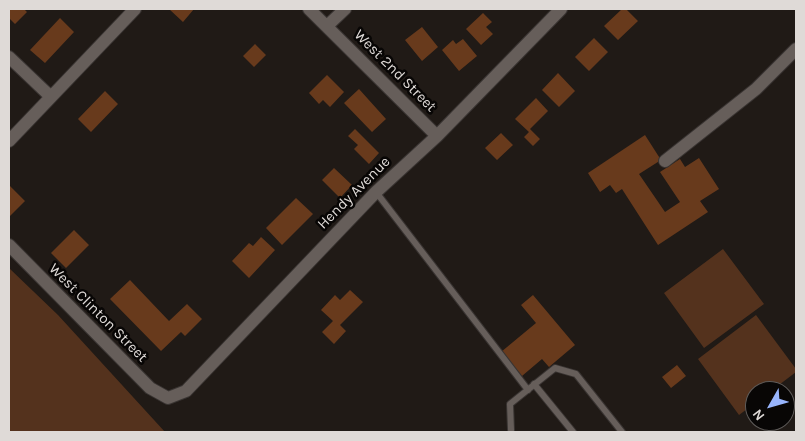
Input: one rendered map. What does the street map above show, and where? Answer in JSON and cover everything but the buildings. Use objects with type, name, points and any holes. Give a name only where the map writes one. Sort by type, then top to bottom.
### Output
[{"type":"street","points":[[9,141],[134,9]]},
{"type":"street","name":"West 2nd Street","points":[[309,9],[437,136]]},
{"type":"street","points":[[327,26],[345,9]]},
{"type":"street","name":"Hendy Avenue","points":[[168,398],[186,391],[376,192],[437,136],[561,9]]},
{"type":"street","points":[[665,161],[756,89],[796,49]]},
{"type":"street","points":[[9,57],[51,97]]},
{"type":"street","name":"West Clinton Street","points":[[9,245],[150,388],[168,398]]},
{"type":"lane","points":[[376,192],[528,390]]},
{"type":"lane","points":[[510,432],[510,404],[556,368],[576,374],[622,432]]},
{"type":"lane","points":[[534,384],[573,432]]},
{"type":"shaded area","points":[[723,249],[764,304],[704,348],[664,293]]},
{"type":"shaded area","points":[[9,268],[58,315],[165,432],[9,432]]},
{"type":"shaded area","points":[[756,315],[796,369],[796,372],[784,381],[745,381],[745,410],[739,415],[698,359]]}]
